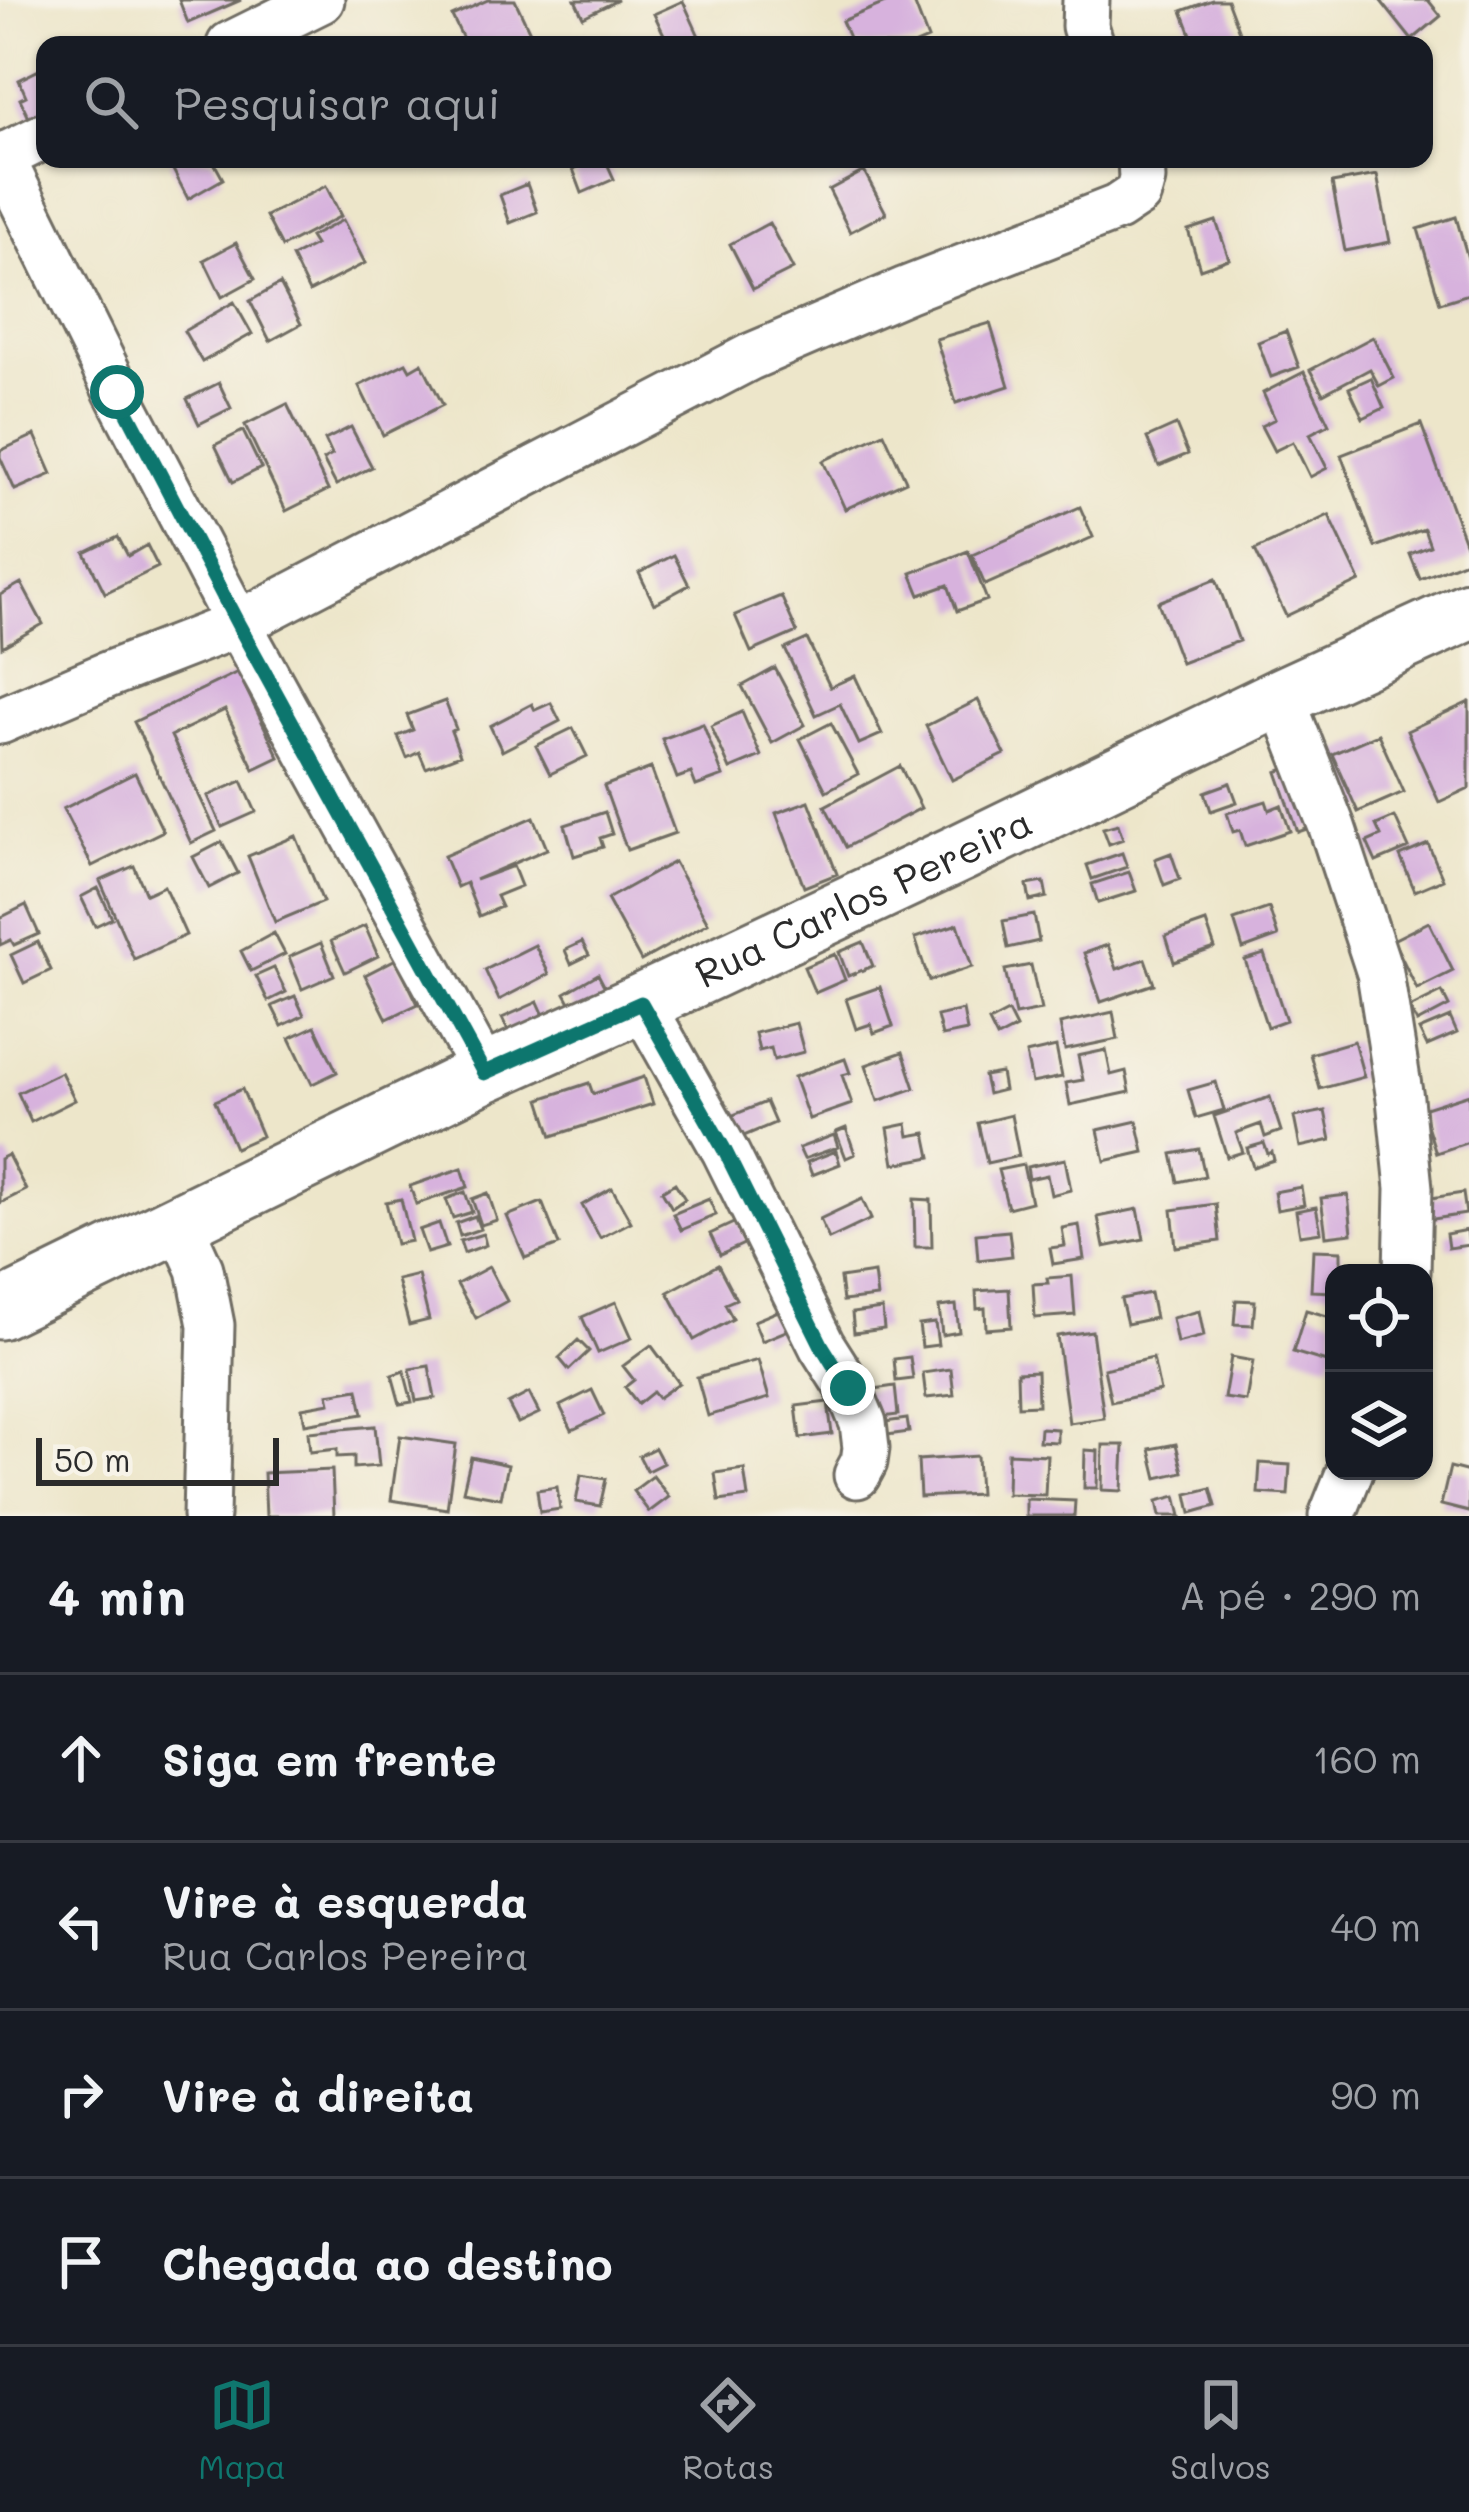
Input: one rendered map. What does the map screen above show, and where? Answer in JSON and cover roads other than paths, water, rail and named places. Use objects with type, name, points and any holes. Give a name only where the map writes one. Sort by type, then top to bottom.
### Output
[{"type":"main road","name":"Rua Carlos Pereira","points":[[0,1310],[484,1073],[1469,611]]},
{"type":"street","points":[[248,36],[321,0]]},
{"type":"street","points":[[1086,0],[1088,36]]},
{"type":"street","points":[[36,140],[0,157],[238,624],[484,1073]]},
{"type":"street","points":[[0,722],[238,624],[750,357],[1117,208],[1138,194],[1141,168]]},
{"type":"street","points":[[1282,697],[1332,826],[1380,973],[1409,1188],[1407,1264]]},
{"type":"street","points":[[641,1003],[725,1151],[822,1346],[848,1388],[863,1424],[866,1448],[856,1475]]},
{"type":"street","points":[[179,1223],[200,1269],[211,1325],[206,1516]]},
{"type":"street","points":[[1332,1516],[1346,1480]]}]
